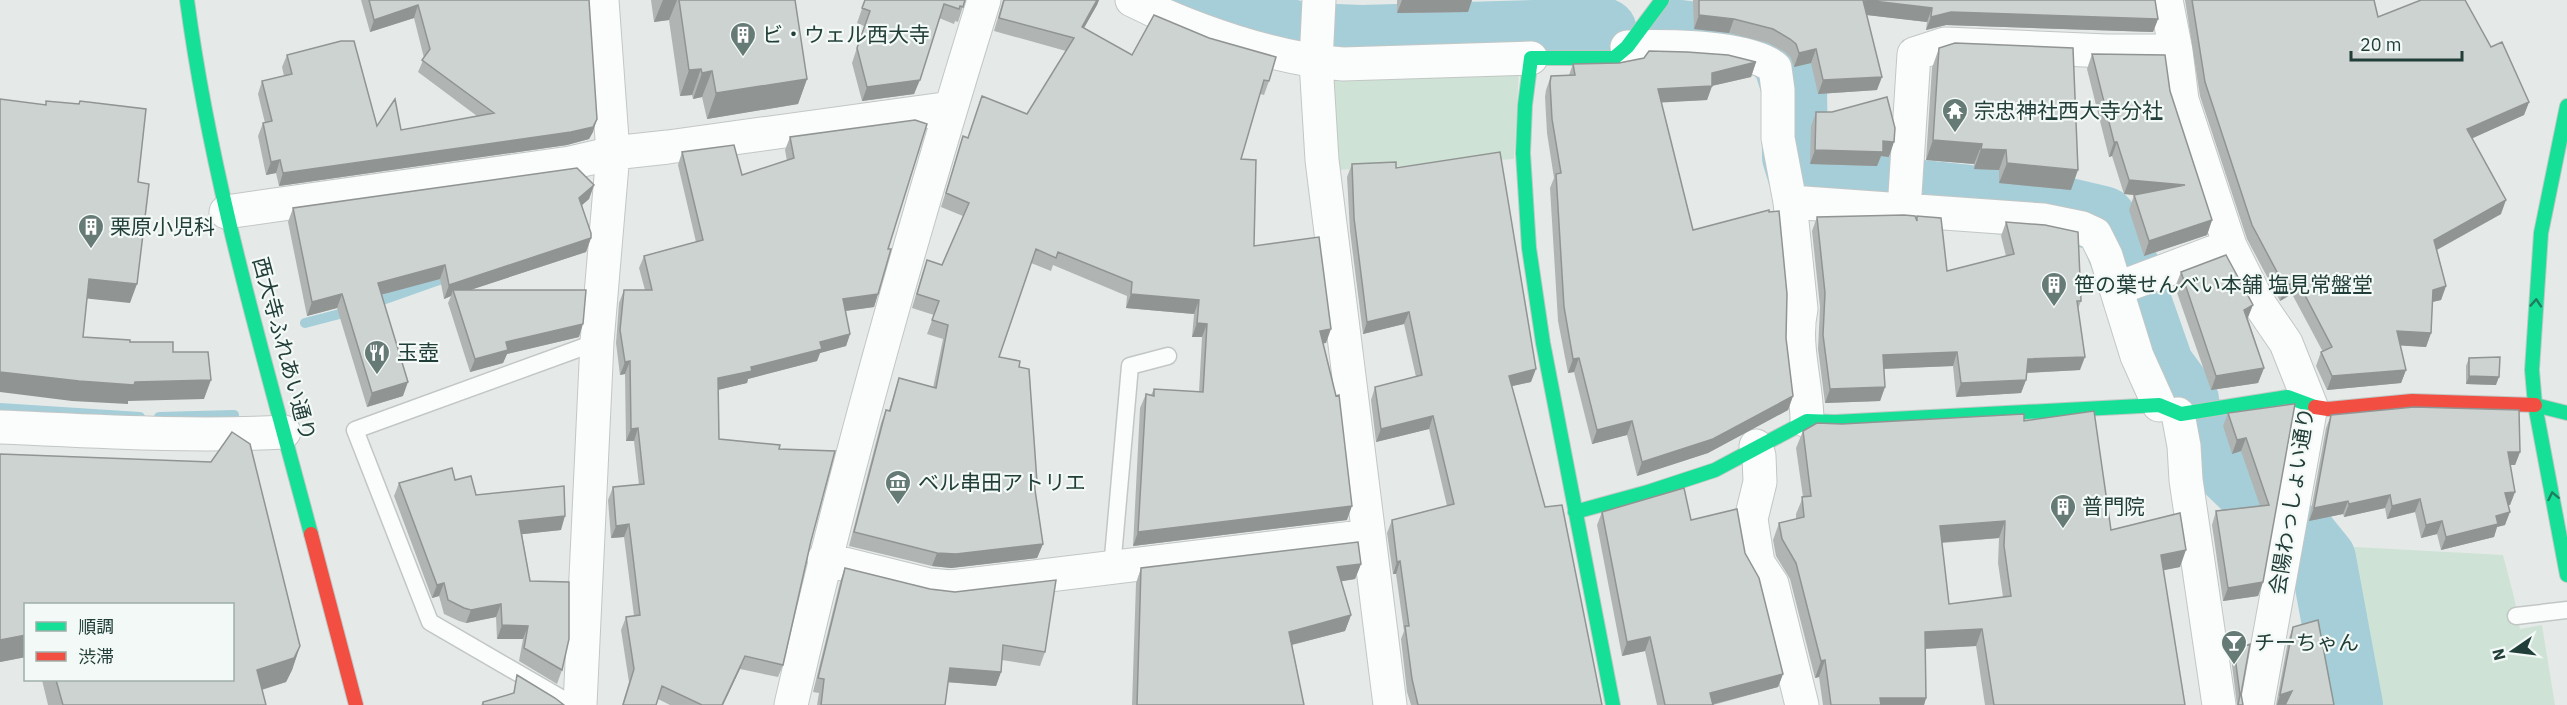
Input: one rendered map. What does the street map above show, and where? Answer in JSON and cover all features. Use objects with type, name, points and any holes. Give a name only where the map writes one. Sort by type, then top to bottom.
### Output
[{"type":"street","name":"西大寺ふれあい通り","points":[[187,0],[198,78],[226,212],[356,705]]},
{"type":"street","points":[[580,705],[597,342],[613,153],[602,0]]},
{"type":"street","points":[[791,705],[824,559],[855,440],[984,0]]},
{"type":"street","points":[[1132,0],[1189,25],[1288,57],[1343,64],[1531,58],[1614,58],[1627,46],[1662,0]]},
{"type":"street","points":[[1318,0],[1316,62],[1322,160],[1390,705]]},
{"type":"street","name":"会陽わっしょい通り","points":[[2166,0],[2176,51],[2182,100],[2230,246],[2258,302],[2286,343],[2311,406],[2257,705]]},
{"type":"street","points":[[1904,210],[1914,54],[1945,44],[2107,51],[2176,51]]},
{"type":"street","points":[[1627,46],[1705,48],[1766,60],[1775,68],[1778,90],[1778,138],[1790,202],[1801,309],[1798,325],[1807,401],[1807,421]]},
{"type":"street","points":[[1531,58],[1524,98],[1522,177],[1528,241],[1549,376],[1613,705]]},
{"type":"street","points":[[2567,106],[2541,233],[2533,342],[2535,405],[2564,546],[2567,574]]},
{"type":"street","points":[[226,212],[570,163],[613,153],[951,108]]},
{"type":"street","points":[[1790,202],[2043,220],[2082,228],[2095,234],[2106,256],[2137,356],[2168,410],[2184,446],[2186,480],[2219,705]]},
{"type":"street","points":[[2116,289],[2230,246]]},
{"type":"street","points":[[1575,512],[1648,492],[1715,470],[1756,446],[1807,421],[1835,422],[2168,410],[2288,397],[2311,406],[2328,409],[2412,401],[2535,405],[2567,413]]},
{"type":"street","points":[[0,427],[150,434],[229,435],[284,432]]},
{"type":"street","points":[[1756,446],[1759,456],[1760,482],[1751,519],[1755,547],[1758,563],[1772,584],[1802,705]]},
{"type":"street","points":[[824,559],[929,585],[951,587],[1369,536]]},
{"type":"lane","points":[[573,705],[430,622],[355,430],[597,342]]},
{"type":"lane","points":[[1112,568],[1130,366],[1168,356]]},
{"type":"lane","points":[[2517,616],[2567,610]]},
{"type":"green space","points":[[1519,70],[1514,159],[1337,170],[1332,75]]},
{"type":"green space","points":[[2337,546],[2503,555],[2520,629],[2542,625],[2555,705],[2377,705]]},
{"type":"building","points":[[369,0],[589,0],[597,119],[593,127],[283,173],[280,160],[271,162],[263,123],[272,121],[262,81],[292,74],[287,55],[341,41],[354,41],[377,126],[395,99],[401,130],[494,113],[422,60],[430,49],[418,5],[374,20]]},
{"type":"building","name":"ビ・ウェル西大寺","points":[[679,0],[795,0],[807,79],[716,93],[712,71],[702,73],[701,69],[689,70]]},
{"type":"building","points":[[865,0],[965,0],[963,7],[960,6],[959,9],[944,4],[920,80],[867,87],[857,48],[870,11],[862,8]]},
{"type":"building","points":[[1004,0],[1097,0],[1082,27],[1132,55],[1154,15],[1209,38],[1276,57],[1269,81],[1264,80],[1241,159],[1256,160],[1254,246],[1319,237],[1331,329],[1320,331],[1336,396],[1339,395],[1352,506],[1138,532],[1146,394],[1154,396],[1154,389],[1203,392],[1207,324],[1197,323],[1199,300],[1131,294],[1132,282],[1058,252],[1056,258],[1036,249],[999,357],[1020,361],[1019,367],[1029,369],[1037,482],[1034,483],[1043,544],[956,554],[937,553],[854,532],[886,410],[890,411],[899,378],[936,388],[948,325],[932,320],[939,301],[917,294],[927,260],[942,265],[969,203],[946,193],[963,136],[968,138],[982,96],[1027,114],[1074,38],[999,18]]},
{"type":"building","points":[[1699,0],[1863,0],[1882,77],[1823,80],[1816,49],[1799,53],[1796,44],[1773,29],[1734,19],[1699,15]]},
{"type":"building","points":[[1865,0],[2155,0],[2158,19],[1951,12],[1931,17],[1932,8]]},
{"type":"building","points":[[2192,0],[2374,0],[2378,17],[2421,0],[2465,0],[2491,47],[2502,42],[2529,102],[2467,129],[2506,200],[2434,240],[2446,286],[2433,290],[2431,333],[2397,331],[2406,370],[2332,376],[2321,352],[2332,347],[2297,280],[2285,287],[2252,225],[2205,82]]},
{"type":"building","points":[[1955,43],[2073,48],[2078,170],[2007,163],[2006,150],[1981,149],[1982,144],[1933,140],[1939,48]]},
{"type":"building","points":[[1649,51],[1728,55],[1756,62],[1712,73],[1712,86],[1658,89],[1693,230],[1769,210],[1769,212],[1779,211],[1787,294],[1786,338],[1793,396],[1713,439],[1642,462],[1632,421],[1597,430],[1579,358],[1573,359],[1564,307],[1556,174],[1561,173],[1552,119],[1550,83],[1551,76],[1575,75],[1573,64],[1619,63],[1644,58]]},
{"type":"building","points":[[2092,54],[2165,55],[2170,91],[2212,220],[2149,241],[2134,195],[2185,185],[2129,180],[2117,142],[2114,142]]},
{"type":"building","points":[[1887,97],[1895,128],[1894,142],[1883,141],[1883,152],[1815,150],[1816,112],[1832,112]]},
{"type":"building","points":[[0,99],[46,105],[46,101],[79,104],[80,101],[146,109],[138,182],[149,184],[137,284],[89,279],[83,337],[130,340],[130,342],[173,342],[173,352],[208,352],[211,380],[135,382],[134,385],[0,372]]},
{"type":"building","points":[[915,120],[927,124],[888,249],[891,249],[878,294],[843,299],[850,334],[820,342],[822,349],[751,367],[752,371],[718,378],[719,439],[780,445],[779,449],[835,451],[811,541],[783,665],[745,656],[722,705],[702,705],[662,686],[656,705],[623,705],[634,669],[626,617],[640,615],[629,524],[616,526],[613,487],[644,484],[638,428],[631,429],[630,361],[625,362],[620,330],[624,290],[652,290],[644,256],[703,240],[682,152],[734,145],[742,175],[794,158],[790,137]]},
{"type":"building","points":[[1500,152],[1536,369],[1509,376],[1545,507],[1562,505],[1602,705],[1418,705],[1412,679],[1405,626],[1409,626],[1392,520],[1454,504],[1433,416],[1381,429],[1375,387],[1422,375],[1409,312],[1367,322],[1354,218],[1352,164],[1396,162],[1396,168]]},
{"type":"building","points":[[577,168],[594,185],[579,198],[591,238],[449,285],[445,265],[378,283],[408,382],[372,393],[342,294],[312,302],[293,208]]},
{"type":"building","points":[[1915,216],[1917,221],[1917,216],[1941,218],[1947,271],[2014,254],[2006,222],[2045,225],[2078,232],[2081,301],[2077,301],[2085,357],[2028,359],[2026,380],[1961,383],[1957,352],[1883,355],[1885,387],[1830,389],[1823,335],[1825,293],[1817,217]]},
{"type":"building","points":[[2226,255],[2253,305],[2244,310],[2264,368],[2216,376],[2181,272]]},
{"type":"building","points":[[453,290],[586,290],[583,324],[506,342],[508,350],[475,359]]},
{"type":"building","points":[[2500,357],[2499,377],[2469,376],[2469,358]]},
{"type":"building","points":[[2295,404],[2263,582],[2228,588],[2216,511],[2269,505],[2246,438],[2237,440],[2228,413]]},
{"type":"building","points":[[2414,407],[2519,410],[2520,452],[2508,452],[2515,492],[2505,493],[2510,512],[2496,516],[2498,524],[2446,537],[2442,521],[2426,525],[2420,499],[2392,506],[2390,495],[2349,504],[2348,501],[2314,508],[2331,415]]},
{"type":"building","points":[[2094,411],[2111,530],[2180,513],[2186,550],[2161,555],[2185,705],[1994,705],[1982,629],[1925,632],[1926,698],[1880,698],[1881,705],[1831,705],[1825,660],[1821,661],[1796,563],[1782,539],[1779,523],[1804,517],[1802,497],[1811,496],[1803,431],[1817,423],[1842,424],[2024,414],[2024,421]],"holes":[[[2005,521],[2004,546],[2011,596],[1949,604],[1940,526]]]},
{"type":"building","points":[[232,432],[250,444],[300,646],[294,658],[257,670],[266,705],[63,705],[56,681],[234,681],[234,603],[24,603],[24,635],[0,640],[0,454],[211,462]]},
{"type":"building","points":[[452,468],[455,480],[471,476],[476,495],[564,486],[565,516],[519,521],[530,581],[569,582],[569,639],[562,670],[524,648],[528,626],[502,625],[501,604],[471,610],[464,608],[448,600],[444,583],[437,585],[399,483]]},
{"type":"building","points":[[1684,488],[1691,520],[1737,509],[1745,553],[1759,578],[1783,674],[1710,693],[1713,705],[1665,705],[1650,637],[1627,642],[1602,512]]},
{"type":"building","points":[[1358,542],[1361,564],[1337,567],[1351,615],[1289,632],[1304,705],[1137,705],[1141,568]]},
{"type":"building","points":[[845,568],[930,589],[955,592],[1056,580],[1045,652],[1003,645],[1001,672],[950,668],[945,705],[821,705],[824,679],[818,678]]},
{"type":"building","points":[[2318,620],[2334,705],[2285,705],[2292,691],[2280,695],[2293,627]]},
{"type":"building","points":[[2250,644],[2241,694],[2243,705],[2238,705],[2240,695],[2234,649]]},
{"type":"building","points":[[517,675],[564,705],[483,705],[483,702],[514,693]]},
{"type":"waterway","points":[[1200,0],[1261,24],[1293,33]]},
{"type":"waterway","points":[[1335,37],[1604,31]]},
{"type":"waterway","points":[[1672,32],[1768,44],[1785,59],[1794,87],[1795,157],[1800,173],[1812,183],[1893,190]]},
{"type":"waterway","points":[[1914,192],[2052,207],[2103,219],[2113,233],[2130,276]]},
{"type":"waterway","points":[[371,304],[453,275]]},
{"type":"waterway","points":[[2134,289],[2161,366],[2186,400]]},
{"type":"waterway","points":[[305,323],[351,311]]},
{"type":"waterway","points":[[0,408],[140,417]]},
{"type":"waterway","points":[[159,417],[234,415]]},
{"type":"waterway","points":[[2199,425],[2227,469],[2276,516]]},
{"type":"waterway","points":[[2306,538],[2323,559],[2350,705]]},
{"type":"traffic: fast","points":[[187,0],[197,68],[224,202],[311,534]]},
{"type":"traffic: fast","points":[[1613,705],[1543,343],[1529,248],[1523,153],[1525,105],[1531,58],[1614,58],[1627,47],[1662,0]]},
{"type":"traffic: fast","points":[[2567,106],[2541,233],[2532,370],[2535,405],[2567,575]]},
{"type":"traffic: fast","points":[[1575,512],[1648,492],[1715,470],[1807,421],[1835,422],[2159,405],[2181,414],[2288,397],[2315,407]]},
{"type":"traffic: fast","points":[[2535,405],[2567,413]]},
{"type":"traffic: jam","points":[[2315,407],[2328,409],[2412,401],[2535,405]]},
{"type":"traffic: jam","points":[[311,534],[356,705]]},
{"type":"place","name":"ビ・ウェル西大寺","points":[[743,58]]},
{"type":"place","name":"宗忠神社西大寺分社","points":[[1955,134]]},
{"type":"place","name":"栗原小児科","points":[[91,250]]},
{"type":"place","name":"笹の葉せんべい本舗 塩見常盤堂","points":[[2054,308]]},
{"type":"place","name":"玉壺","points":[[377,376]]},
{"type":"place","name":"ベル串田アトリエ","points":[[898,506]]},
{"type":"place","name":"普門院","points":[[2063,530]]},
{"type":"place","name":"チーちゃん","points":[[2234,666]]}]
